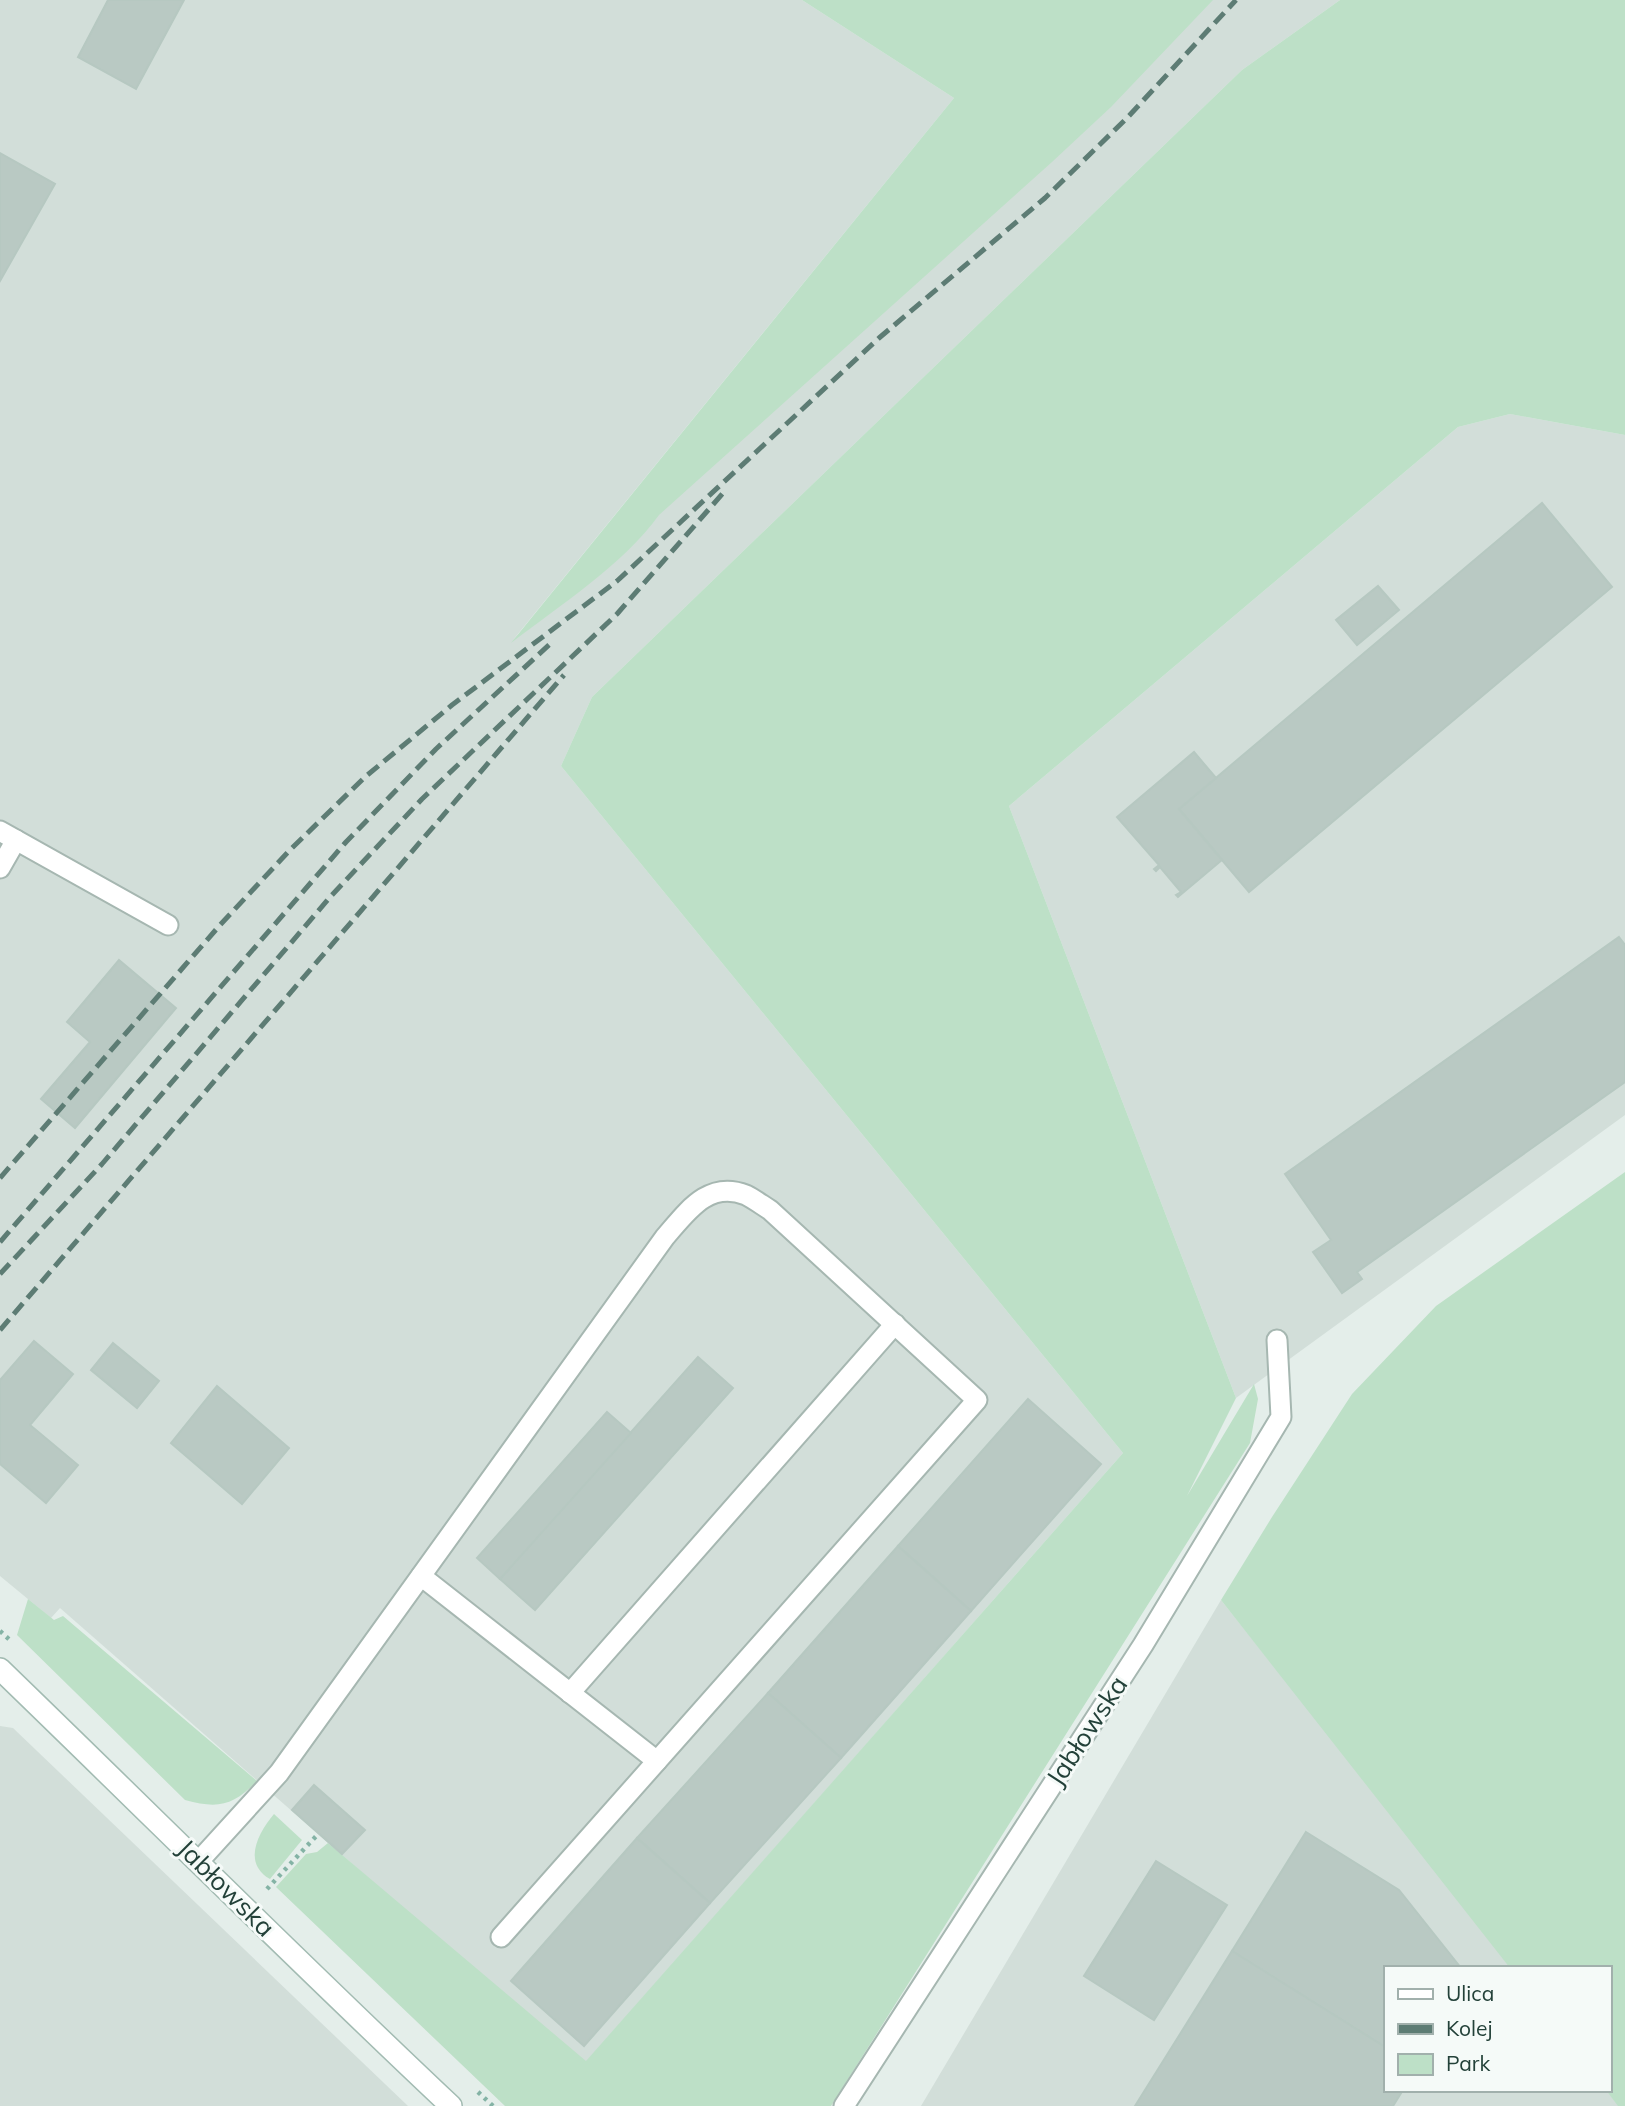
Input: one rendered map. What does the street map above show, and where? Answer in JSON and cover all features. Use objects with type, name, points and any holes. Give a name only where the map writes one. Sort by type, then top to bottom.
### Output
[{"type":"main road","name":"Jabłowska","points":[[0,1669],[329,1991],[452,2106]]},
{"type":"lane","points":[[0,868],[8,836],[168,925]]},
{"type":"lane","points":[[199,1861],[279,1773],[665,1237],[698,1200],[719,1192],[745,1195],[770,1210],[978,1400],[500,1937]]},
{"type":"lane","points":[[570,1693],[895,1324]]},
{"type":"lane","name":"Jabłowska","points":[[844,2106],[1143,1645],[1281,1418],[1277,1340]]},
{"type":"lane","points":[[421,1576],[657,1761]]},
{"type":"path","points":[[266,1889],[319,1833]]},
{"type":"shaded area","points":[[0,0],[802,0],[954,98],[513,640],[1131,0],[1340,0],[1242,70],[592,697],[561,766],[1123,1453],[586,2062],[486,1981],[60,1608],[51,1618],[0,1576]]},
{"type":"shaded area","points":[[1510,414],[1625,435],[1625,1115],[1236,1398],[1009,806],[1458,427]]},
{"type":"shaded area","points":[[1221,1600],[1512,1966],[1384,1966],[1384,2092],[1611,2092],[1624,2106],[921,2106]]},
{"type":"shaded area","points":[[0,1726],[13,1728],[408,2106],[0,2106]]},
{"type":"green space","points":[[802,0],[1213,0],[1111,107],[1052,162],[659,515],[645,533],[609,567],[511,643],[954,98]]},
{"type":"green space","points":[[1340,0],[1625,0],[1625,435],[1510,414],[1458,427],[1009,806],[1236,1398],[1187,1496],[1254,1384],[1258,1399],[1250,1443],[831,2106],[505,2106],[276,1887],[306,1854],[317,1852],[328,1843],[586,2061],[1123,1453],[561,766],[592,697],[1242,70]]},
{"type":"green space","points":[[1625,1172],[1625,2106],[1618,2106],[1608,2092],[1611,2092],[1611,1966],[1508,1966],[1221,1600],[1352,1394],[1436,1306]]},
{"type":"green space","points":[[28,1599],[54,1620],[63,1616],[257,1781],[240,1796],[224,1803],[216,1805],[185,1800],[17,1635]]},
{"type":"green space","points":[[274,1814],[302,1840],[270,1879],[261,1872],[255,1856],[258,1839]]},
{"type":"building","points":[[108,0],[184,0],[136,89],[78,57]]},
{"type":"building","points":[[0,153],[55,184],[0,281]]},
{"type":"building","points":[[1542,503],[1612,587],[1249,892],[1179,809]]},
{"type":"building","points":[[1378,586],[1399,610],[1357,645],[1336,620]]},
{"type":"building","points":[[1194,752],[1216,778],[1179,809],[1222,860],[1178,897],[1176,895],[1181,892],[1160,867],[1156,871],[1154,869],[1159,865],[1117,817]]},
{"type":"building","points":[[1619,937],[1625,945],[1625,1082],[1357,1272],[1362,1279],[1342,1293],[1313,1252],[1331,1240],[1285,1174]]},
{"type":"building","points":[[119,960],[176,1008],[75,1128],[41,1099],[90,1042],[67,1022]]},
{"type":"building","points":[[34,1341],[73,1374],[30,1425],[78,1465],[46,1503],[0,1464],[0,1380]]},
{"type":"building","points":[[113,1343],[159,1381],[137,1408],[91,1370]]},
{"type":"building","points":[[698,1357],[733,1388],[535,1610],[500,1579]]},
{"type":"building","points":[[217,1386],[289,1448],[242,1504],[171,1443]]},
{"type":"building","points":[[1028,1399],[1101,1464],[971,1611],[898,1546]]},
{"type":"building","points":[[607,1412],[631,1433],[500,1579],[477,1558]]},
{"type":"building","points":[[898,1546],[971,1611],[841,1758],[768,1693]]},
{"type":"building","points":[[768,1693],[841,1758],[710,1903],[637,1838]]},
{"type":"building","points":[[314,1785],[365,1830],[342,1854],[292,1810]]},
{"type":"building","points":[[1306,1832],[1399,1890],[1459,1966],[1384,1966],[1384,2046],[1232,1951]]},
{"type":"building","points":[[637,1838],[710,1903],[584,2046],[511,1981]]},
{"type":"building","points":[[1156,1861],[1227,1905],[1154,2020],[1084,1976]]},
{"type":"building","points":[[1232,1951],[1384,2046],[1384,2092],[1402,2092],[1393,2106],[1135,2106]]},
{"type":"railway","points":[[0,1178],[220,925],[290,850],[365,777],[452,705],[617,581],[879,338],[1045,198],[1127,118],[1236,0]]},
{"type":"railway","points":[[0,1274],[102,1164],[331,896],[422,799],[617,614],[724,492]]},
{"type":"railway","points":[[0,1242],[346,842],[436,749],[551,643]]},
{"type":"railway","points":[[0,1330],[564,675]]}]
